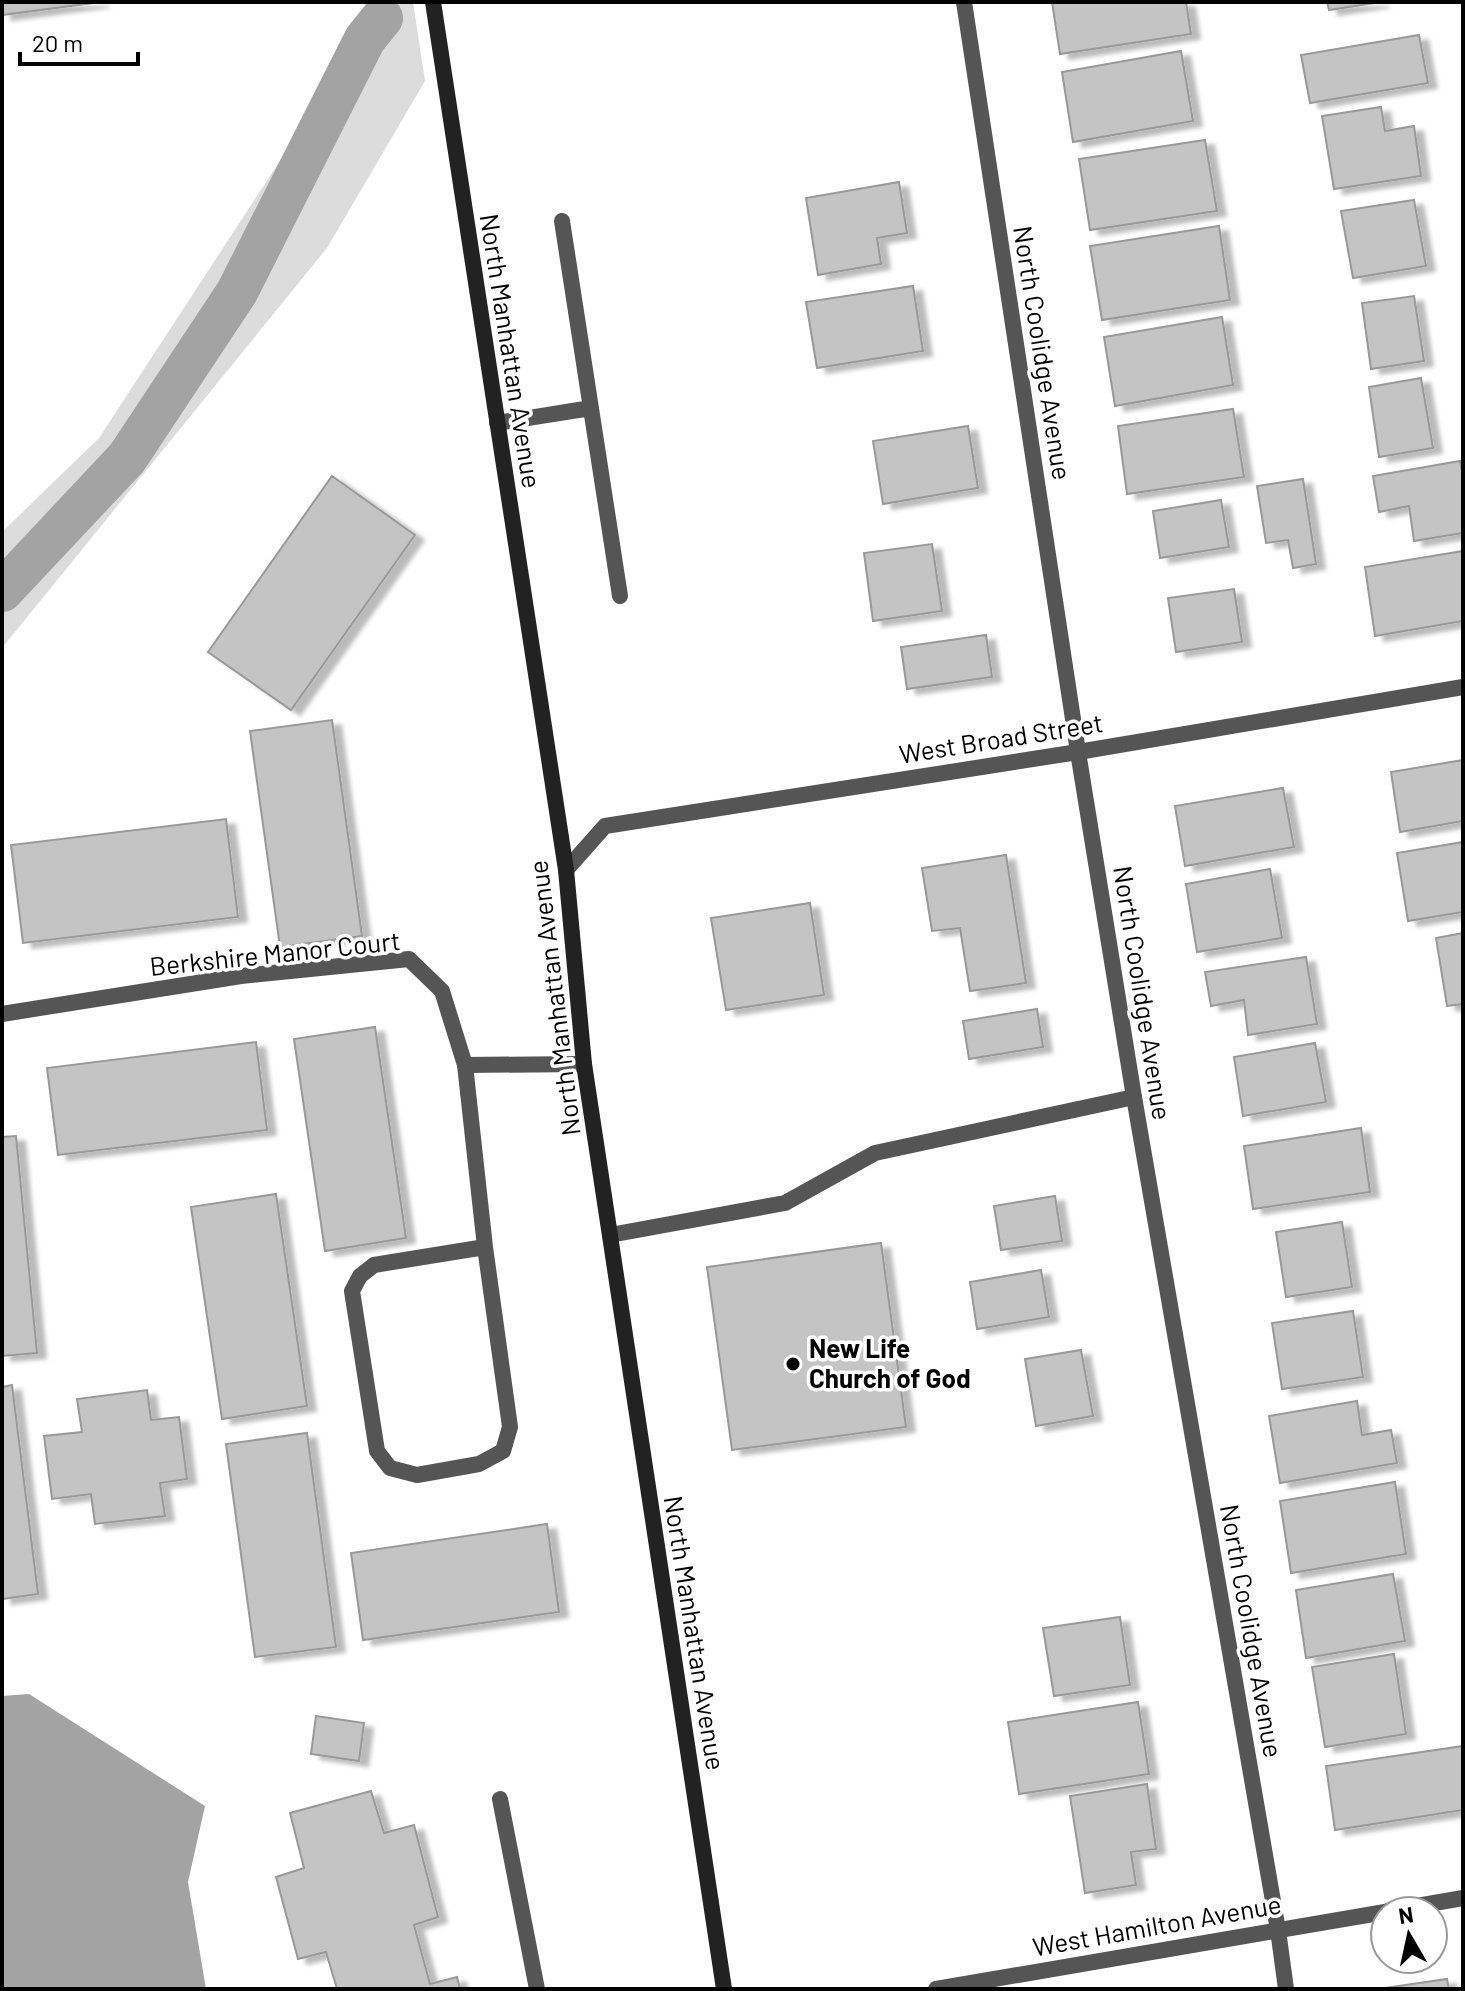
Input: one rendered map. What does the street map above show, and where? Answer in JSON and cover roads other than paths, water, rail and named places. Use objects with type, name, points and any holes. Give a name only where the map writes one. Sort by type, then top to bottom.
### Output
[{"type":"street","name":"North Manhattan Avenue","points":[[433,2],[566,870],[584,1064],[724,1989]]},
{"type":"street","name":"North Coolidge Avenue","points":[[964,2],[1078,752],[1286,1989]]},
{"type":"street","points":[[562,221],[620,596]]},
{"type":"street","points":[[497,423],[591,408]]},
{"type":"street","name":"West Broad Street","points":[[566,870],[605,826],[1078,752],[1463,687]]},
{"type":"street","name":"Berkshire Manor Court","points":[[2,1014],[241,976],[409,959],[442,991],[465,1065]]},
{"type":"street","points":[[485,1247],[374,1265],[360,1276],[352,1291],[377,1451],[390,1468],[417,1475],[479,1464],[503,1451],[510,1427],[485,1247],[465,1065],[584,1064]]},
{"type":"street","points":[[610,1235],[785,1203],[875,1153],[1134,1097]]},
{"type":"street","points":[[500,1799],[537,1989]]},
{"type":"street","name":"West Hamilton Avenue","points":[[936,1989],[1369,1914]]},
{"type":"waterway","points":[[2,591],[127,458],[237,292],[365,39],[382,18]]},
{"type":"place","name":"New Life Church of God","points":[[793,1364]]}]
